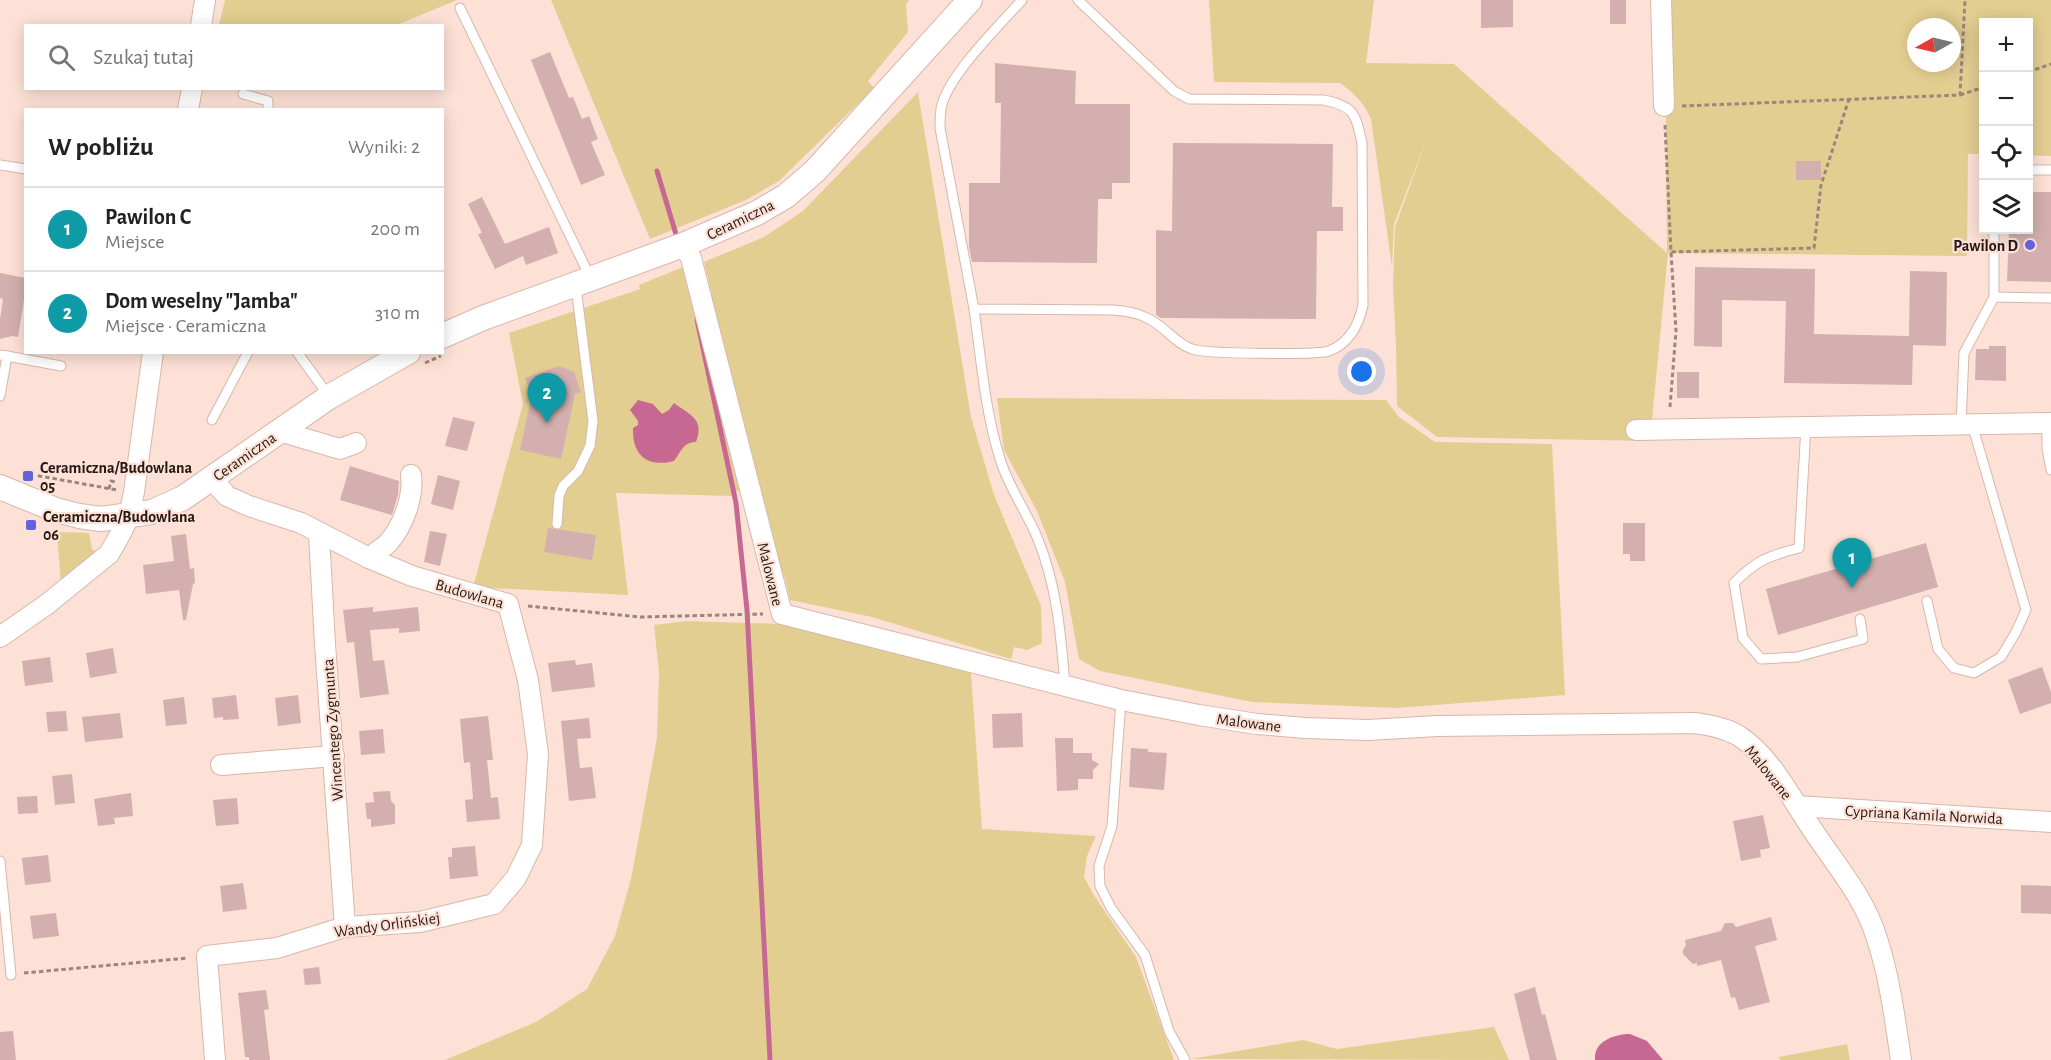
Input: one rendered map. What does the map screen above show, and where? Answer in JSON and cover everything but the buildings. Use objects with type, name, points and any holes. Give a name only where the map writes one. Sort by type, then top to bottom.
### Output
[{"type":"street","points":[[201,24],[206,0]]},
{"type":"street","name":"Ceramiczna","points":[[445,345],[483,318],[680,246],[757,213],[786,196],[815,171],[970,0]]},
{"type":"street","points":[[1661,0],[1664,106]]},
{"type":"street","points":[[188,108],[192,90]]},
{"type":"street","name":"Malowane","points":[[680,246],[691,258],[782,614],[1121,700],[1199,716],[1257,724],[1368,730],[1437,726],[1695,723],[1708,724],[1739,736],[1760,755],[1777,776],[1862,902],[1877,937],[1892,1001],[1901,1060]]},
{"type":"street","points":[[0,637],[46,605],[109,554],[129,516],[153,354]]},
{"type":"street","name":"Ceramiczna","points":[[0,487],[56,510],[101,519],[129,516],[166,507],[183,498],[329,397],[413,360]]},
{"type":"street","points":[[1636,430],[2049,423]]},
{"type":"street","points":[[279,431],[340,449],[356,444]]},
{"type":"street","points":[[369,558],[389,542],[401,525],[413,487],[411,475]]},
{"type":"street","name":"Budowlana","points":[[211,478],[227,496],[300,523],[369,558],[412,576],[508,604]]},
{"type":"street","name":"Wincentego Zygmunta","points":[[319,534],[345,927]]},
{"type":"street","name":"Wandy Orlińskiej","points":[[207,956],[277,948],[345,927],[420,922],[494,904],[516,878],[532,845],[538,754],[528,680],[508,604]]},
{"type":"street","points":[[221,765],[334,756]]},
{"type":"street","name":"Cypriana Kamila Norwida","points":[[1797,807],[2051,822]]},
{"type":"street","points":[[207,956],[215,1060]]},
{"type":"lane","points":[[1022,0],[949,88],[941,108],[940,128],[974,309],[992,434],[1001,462],[1037,538],[1053,583],[1060,626],[1065,686]]},
{"type":"lane","points":[[974,309],[1130,312],[1149,318],[1178,342],[1194,350],[1303,354],[1329,351],[1346,341],[1359,324],[1364,305],[1362,143],[1357,118],[1343,104],[1324,100],[1189,99],[1174,91],[1078,0]]},
{"type":"lane","points":[[460,8],[583,281],[593,421],[590,446],[578,471],[563,486],[559,496],[557,524]]},
{"type":"lane","points":[[243,94],[268,101],[268,108]]},
{"type":"lane","points":[[0,165],[24,169]]},
{"type":"lane","points":[[2033,170],[2051,170]]},
{"type":"lane","points":[[1927,601],[1938,649],[1954,668],[1974,673],[2001,657],[2026,610],[1966,424],[1964,352],[1994,297],[1994,234]]},
{"type":"lane","points":[[1994,297],[2051,298]]},
{"type":"lane","points":[[212,420],[247,354]]},
{"type":"lane","points":[[298,354],[329,397]]},
{"type":"lane","points":[[0,396],[3,356],[61,366]]},
{"type":"lane","points":[[2049,423],[2047,448],[2051,470]]},
{"type":"lane","points":[[1806,426],[1799,548],[1774,555],[1751,566],[1734,583],[1743,638],[1761,659],[1797,657],[1863,639],[1860,619]]},
{"type":"lane","points":[[1121,700],[1112,826],[1099,866],[1100,886],[1111,908],[1145,955],[1169,1031],[1185,1060]]},
{"type":"lane","points":[[0,861],[11,975]]},
{"type":"path","points":[[1960,95],[1965,0]]},
{"type":"path","points":[[2033,70],[2051,64]]},
{"type":"path","points":[[1670,407],[1676,331],[1664,106],[1960,95],[1979,88]]},
{"type":"path","points":[[1671,252],[1814,248],[1821,185],[1849,99]]},
{"type":"path","points":[[22,473],[109,489],[111,481]]},
{"type":"path","name":"Budowlana","points":[[508,604],[640,617],[754,614]]},
{"type":"path","points":[[11,975],[207,956]]},
{"type":"shaded area","points":[[225,0],[457,0],[399,24],[219,24]]},
{"type":"shaded area","points":[[551,0],[909,0],[906,5],[908,32],[868,81],[874,88],[779,181],[746,200],[650,239]]},
{"type":"shaded area","points":[[1209,0],[1374,0],[1366,63],[1454,64],[1667,253],[1665,0],[2051,0],[2051,156],[2033,155],[2033,18],[1979,18],[1979,154],[1968,154],[1967,256],[1668,253],[1650,441],[1437,437],[1397,406],[1393,286],[1395,227],[1429,134],[1394,224],[1392,267],[1371,119],[1362,103],[1340,83],[1214,82]]},
{"type":"shaded area","points":[[918,92],[971,417],[994,495],[1041,606],[1042,643],[1027,650],[1014,647],[1011,659],[872,617],[790,600],[785,578],[770,548],[707,297],[712,295],[704,262],[764,237],[803,211]]},
{"type":"shaded area","points":[[688,265],[745,490],[733,492],[734,496],[616,493],[628,595],[473,587],[523,404],[509,333],[640,289],[639,285]]},
{"type":"shaded area","points":[[997,398],[1386,400],[1399,417],[1435,442],[1552,444],[1565,695],[1397,708],[1252,702],[1100,671],[1079,659],[1065,582],[1037,511],[1004,450]]},
{"type":"shaded area","points":[[638,400],[653,404],[662,414],[674,403],[694,418],[697,423],[699,428],[696,442],[685,446],[674,461],[656,463],[643,457],[635,446],[633,437],[633,428],[638,425],[638,421],[630,410]]},
{"type":"shaded area","points":[[57,533],[89,533],[92,549],[98,554],[61,583]]},
{"type":"shaded area","points":[[686,621],[783,624],[971,673],[982,829],[1096,836],[1087,856],[1084,877],[1136,957],[1174,1060],[445,1060],[536,1022],[587,989],[615,936],[631,879],[657,738],[659,673],[654,625]]},
{"type":"shaded area","points":[[1494,1027],[1509,1060],[1191,1059],[1303,1040],[1337,1049]]},
{"type":"shaded area","points":[[1630,1034],[1647,1041],[1663,1060],[1595,1060],[1595,1053],[1601,1043],[1618,1035]]},
{"type":"shaded area","points":[[1847,1044],[1850,1060],[1780,1060],[1779,1057]]},
{"type":"waterway","points":[[657,171],[678,241]]},
{"type":"waterway","points":[[697,320],[736,503],[747,610],[770,1060]]},
{"type":"place","name":"Pawilon D","points":[[2030,245]]},
{"type":"place","name":"Dom weselny \"Jamba\"","points":[[547,423]]},
{"type":"place","name":"Ceramiczna/Budowlana 05","points":[[28,476]]},
{"type":"place","name":"Ceramiczna/Budowlana 06","points":[[31,525]]},
{"type":"place","name":"Pawilon C","points":[[1852,588]]}]
